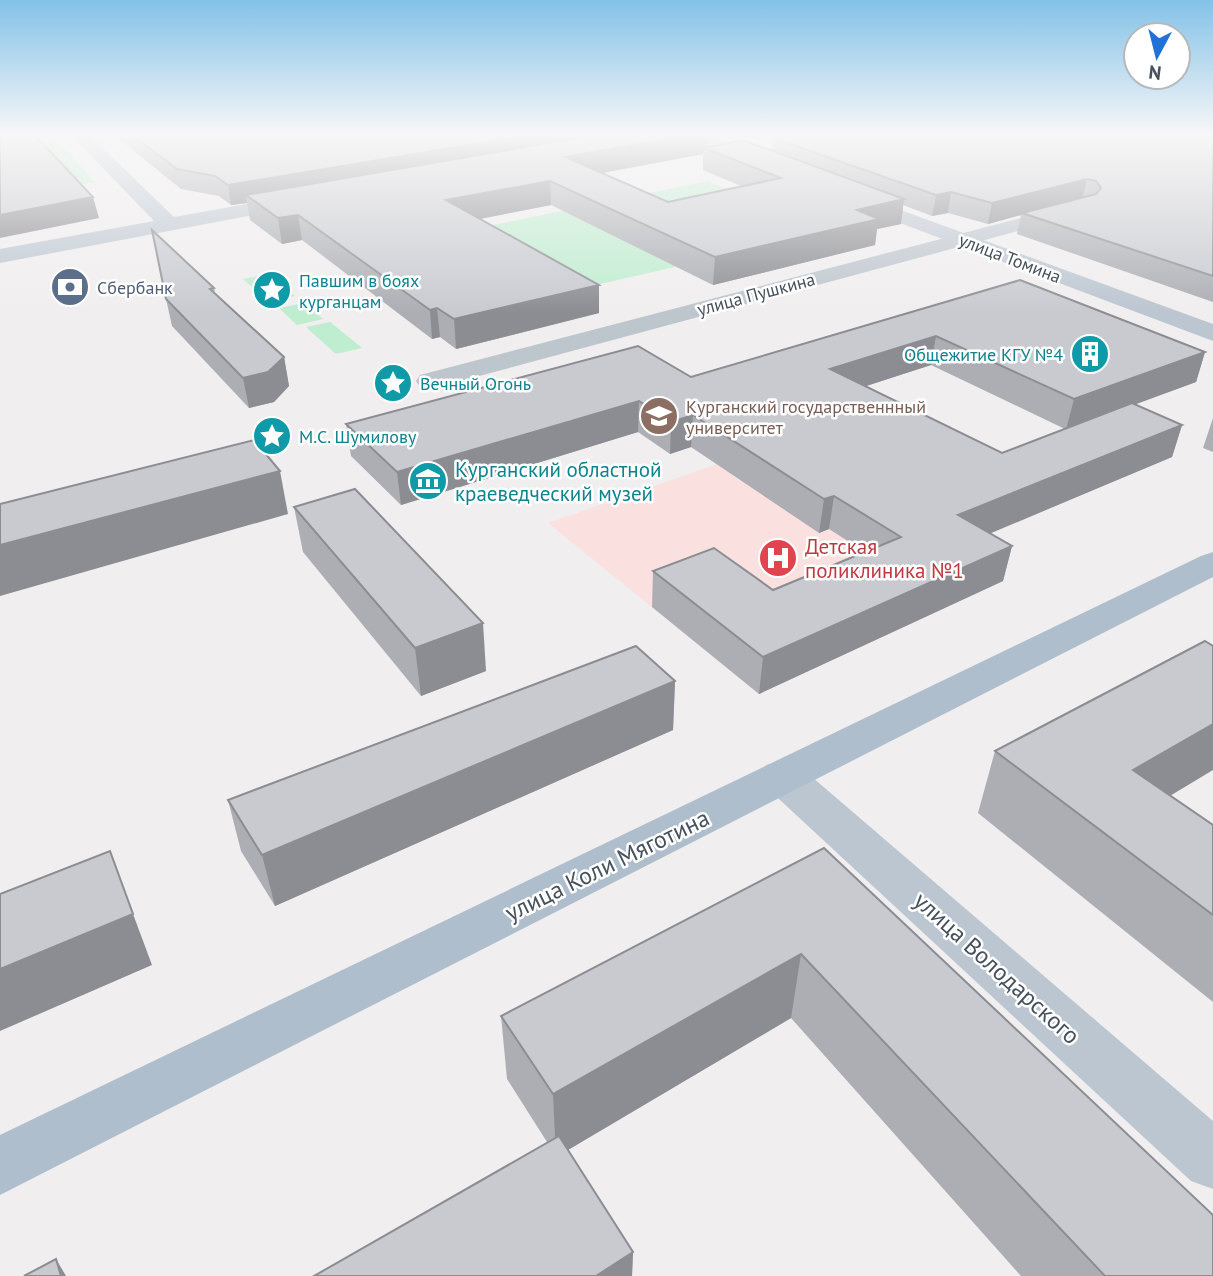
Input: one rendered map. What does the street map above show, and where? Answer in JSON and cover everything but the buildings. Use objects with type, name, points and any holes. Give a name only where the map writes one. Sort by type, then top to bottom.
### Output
[{"type":"main road","name":"улица Коли Мяготина","points":[[0,1166],[1213,564]]},
{"type":"street","points":[[138,194],[170,225]]},
{"type":"street","name":"улица Томина","points":[[841,194],[1213,333]]},
{"type":"street","points":[[0,256],[319,197]]},
{"type":"street","name":"улица Пушкина","points":[[429,381],[1083,208]]},
{"type":"street","name":"улица Володарского","points":[[782,776],[1213,1160]]},
{"type":"shaded area","name":"Детская поликлиника №1","points":[[772,445],[1003,581],[759,694],[548,523]]},
{"type":"green space","points":[[647,194],[738,194],[828,232],[587,287],[479,228]]},
{"type":"green space","points":[[268,274],[295,296],[269,302],[243,279]]},
{"type":"green space","points":[[304,303],[323,319],[297,325],[279,308]]},
{"type":"green space","points":[[330,322],[362,348],[336,354],[306,327]]},
{"type":"place","name":"Сбербанк","points":[[70,287]]},
{"type":"place","name":"Павшим в боях курганцам","points":[[272,290]]},
{"type":"place","name":"Общежитие КГУ №4","points":[[1090,354]]},
{"type":"place","name":"Вечный Огонь","points":[[393,383]]},
{"type":"place","name":"Курганский государственнный университет","points":[[659,416]]},
{"type":"place","name":"М.С. Шумилову","points":[[272,436]]},
{"type":"place","name":"Курганский областной краеведческий музей","points":[[428,481]]},
{"type":"place","name":"Детская поликлиника №1","points":[[778,558]]}]
